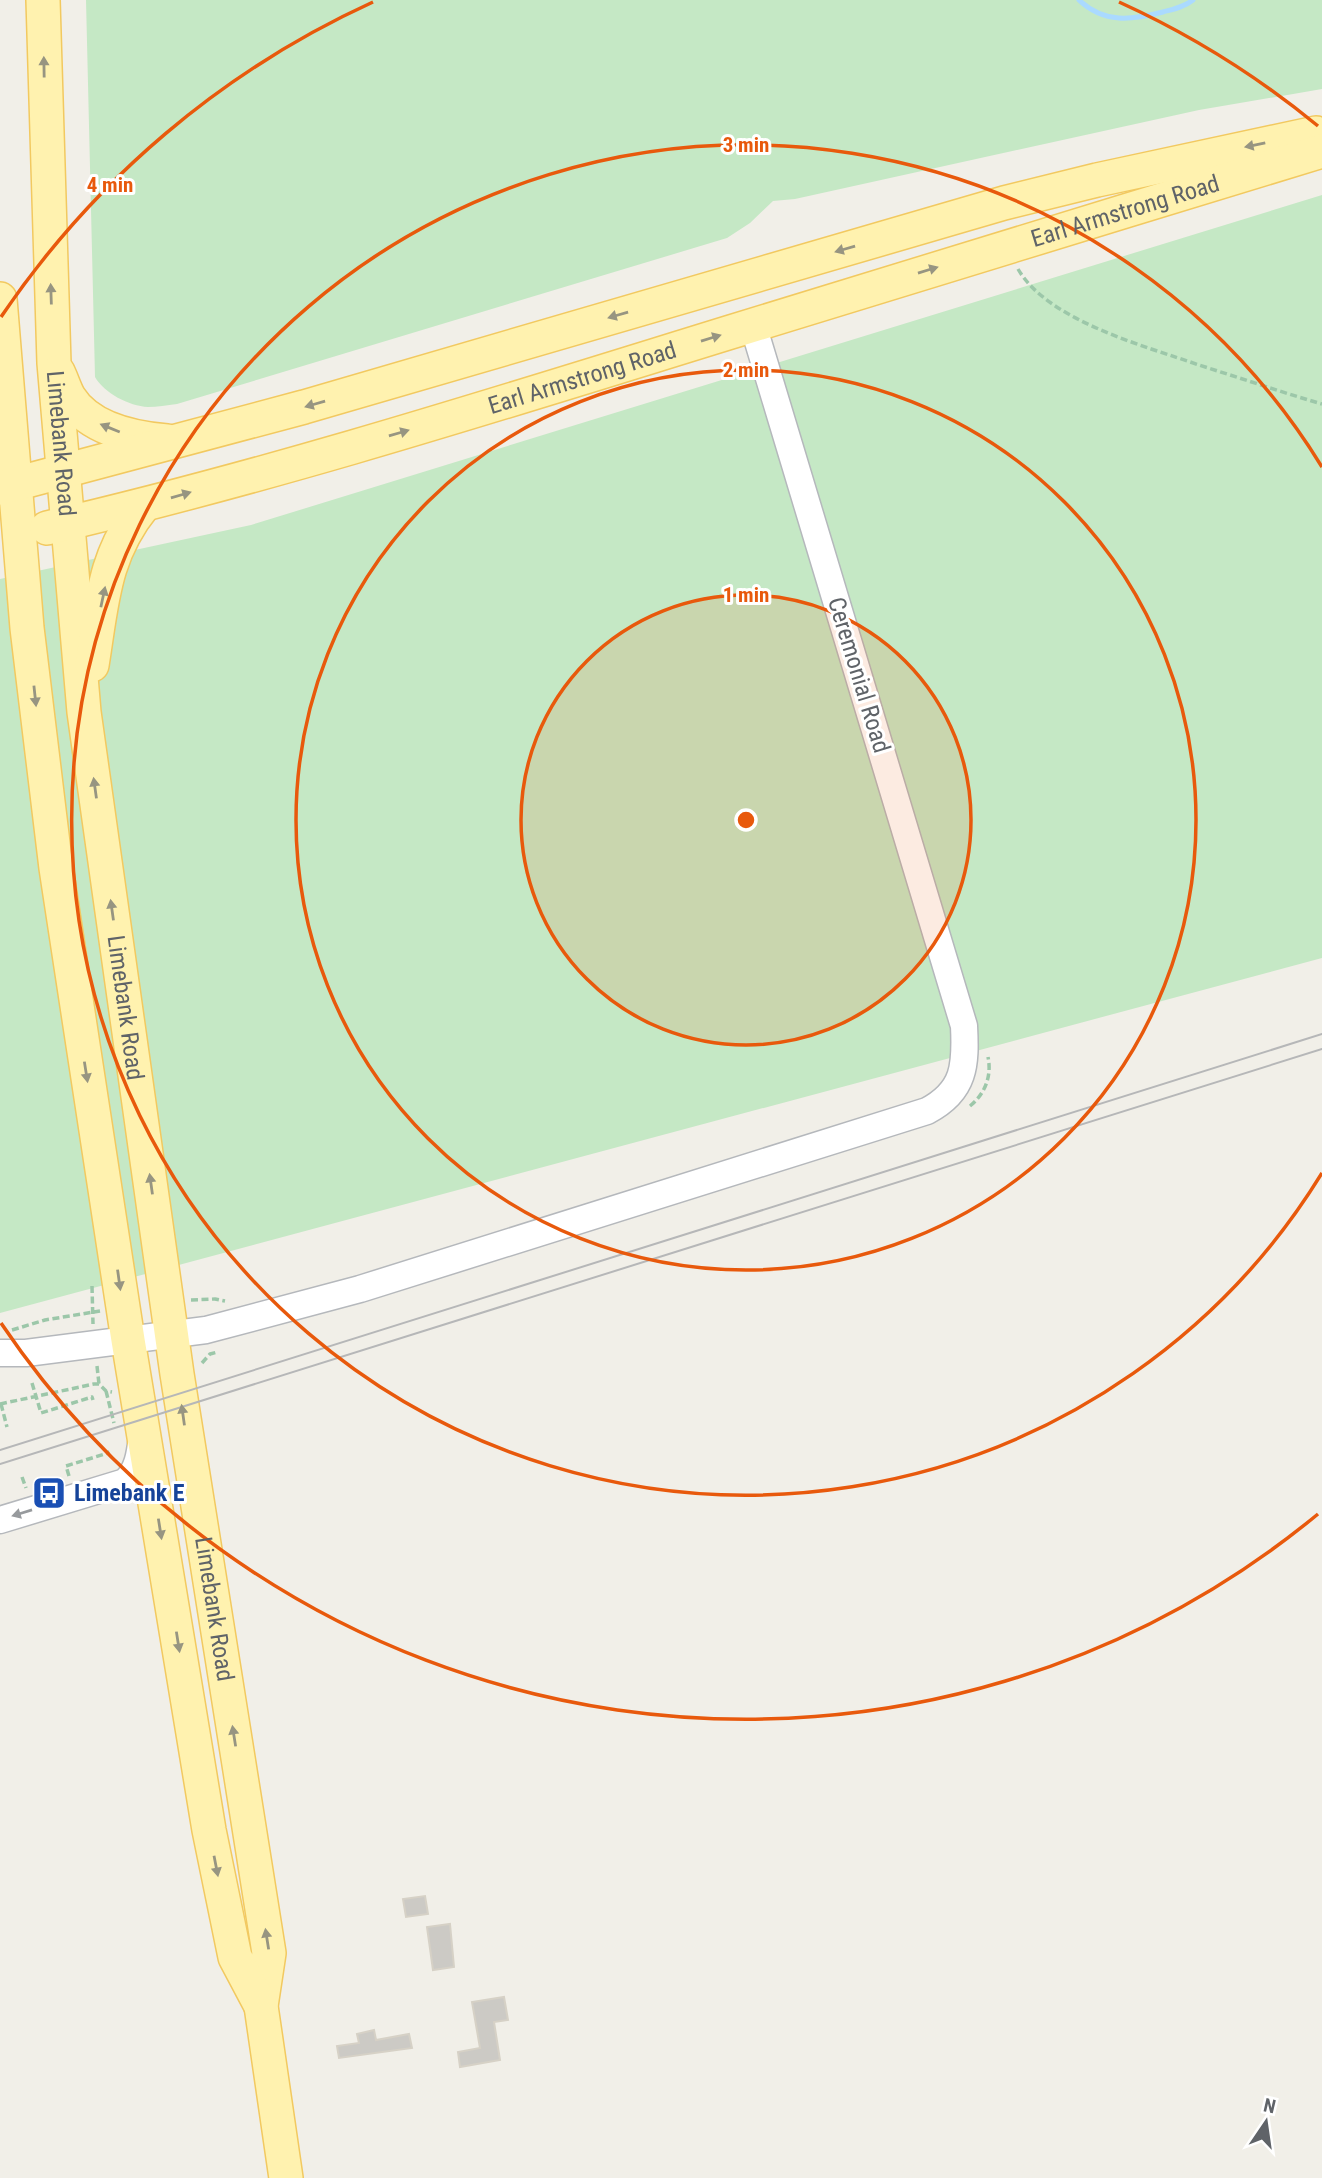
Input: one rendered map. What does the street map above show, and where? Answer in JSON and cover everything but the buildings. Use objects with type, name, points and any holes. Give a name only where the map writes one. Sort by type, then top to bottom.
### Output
[{"type":"main road","name":"Limebank Road","points":[[43,0],[54,363],[84,712],[172,1335],[269,1953],[261,2006],[286,2178]]},
{"type":"main road","name":"Earl Armstrong Road","points":[[7,486],[304,407],[1004,203],[1322,131]]},
{"type":"main road","name":"Earl Armstrong Road","points":[[10,536],[144,505],[498,404],[1004,246],[1322,151]]},
{"type":"main road","name":"Limebank Road","points":[[0,299],[10,536],[27,628],[75,1005],[219,1881],[235,1957],[261,2006]]},
{"type":"main road","points":[[54,363],[69,396],[78,409],[94,421],[133,436],[176,442]]},
{"type":"main road","points":[[84,712],[100,610],[112,561],[120,538],[144,505]]},
{"type":"main road","points":[[0,600],[27,628]]},
{"type":"lane","name":"Ceremonial Road","points":[[12,1345],[128,1340],[206,1330],[360,1289],[927,1111],[942,1103],[959,1082],[966,1052],[964,1026],[753,325]]},
{"type":"lane","points":[[0,1373],[10,1368],[12,1345]]},
{"type":"lane","points":[[0,1520],[125,1482],[139,1458],[144,1428]]},
{"type":"path","points":[[1004,246],[1024,281],[1048,303],[1113,336],[1322,404]]},
{"type":"path","points":[[12,1345],[45,1320],[84,1314]]},
{"type":"path","points":[[98,1376],[99,1384],[106,1391],[112,1392]]},
{"type":"path","points":[[32,1383],[41,1413],[92,1397],[93,1400]]},
{"type":"path","points":[[7,1427],[0,1404],[99,1384]]},
{"type":"path","points":[[70,1480],[65,1466],[108,1453],[107,1451]]},
{"type":"path","points":[[22,1477],[27,1493]]},
{"type":"green space","points":[[86,0],[1322,0],[1322,89],[1199,110],[795,199],[773,201],[750,223],[727,238],[177,404],[148,407],[118,398],[95,377]]},
{"type":"green space","points":[[1322,195],[1322,958],[0,1313],[0,579],[251,525]]},
{"type":"waterway","points":[[1079,0],[1098,13],[1119,18],[1152,15],[1193,0]]},
{"type":"tram line","points":[[0,1450],[1322,1034]]},
{"type":"tram line","points":[[0,1464],[1322,1049]]},
{"type":"place","name":"Limebank E","points":[[49,1493]]}]
